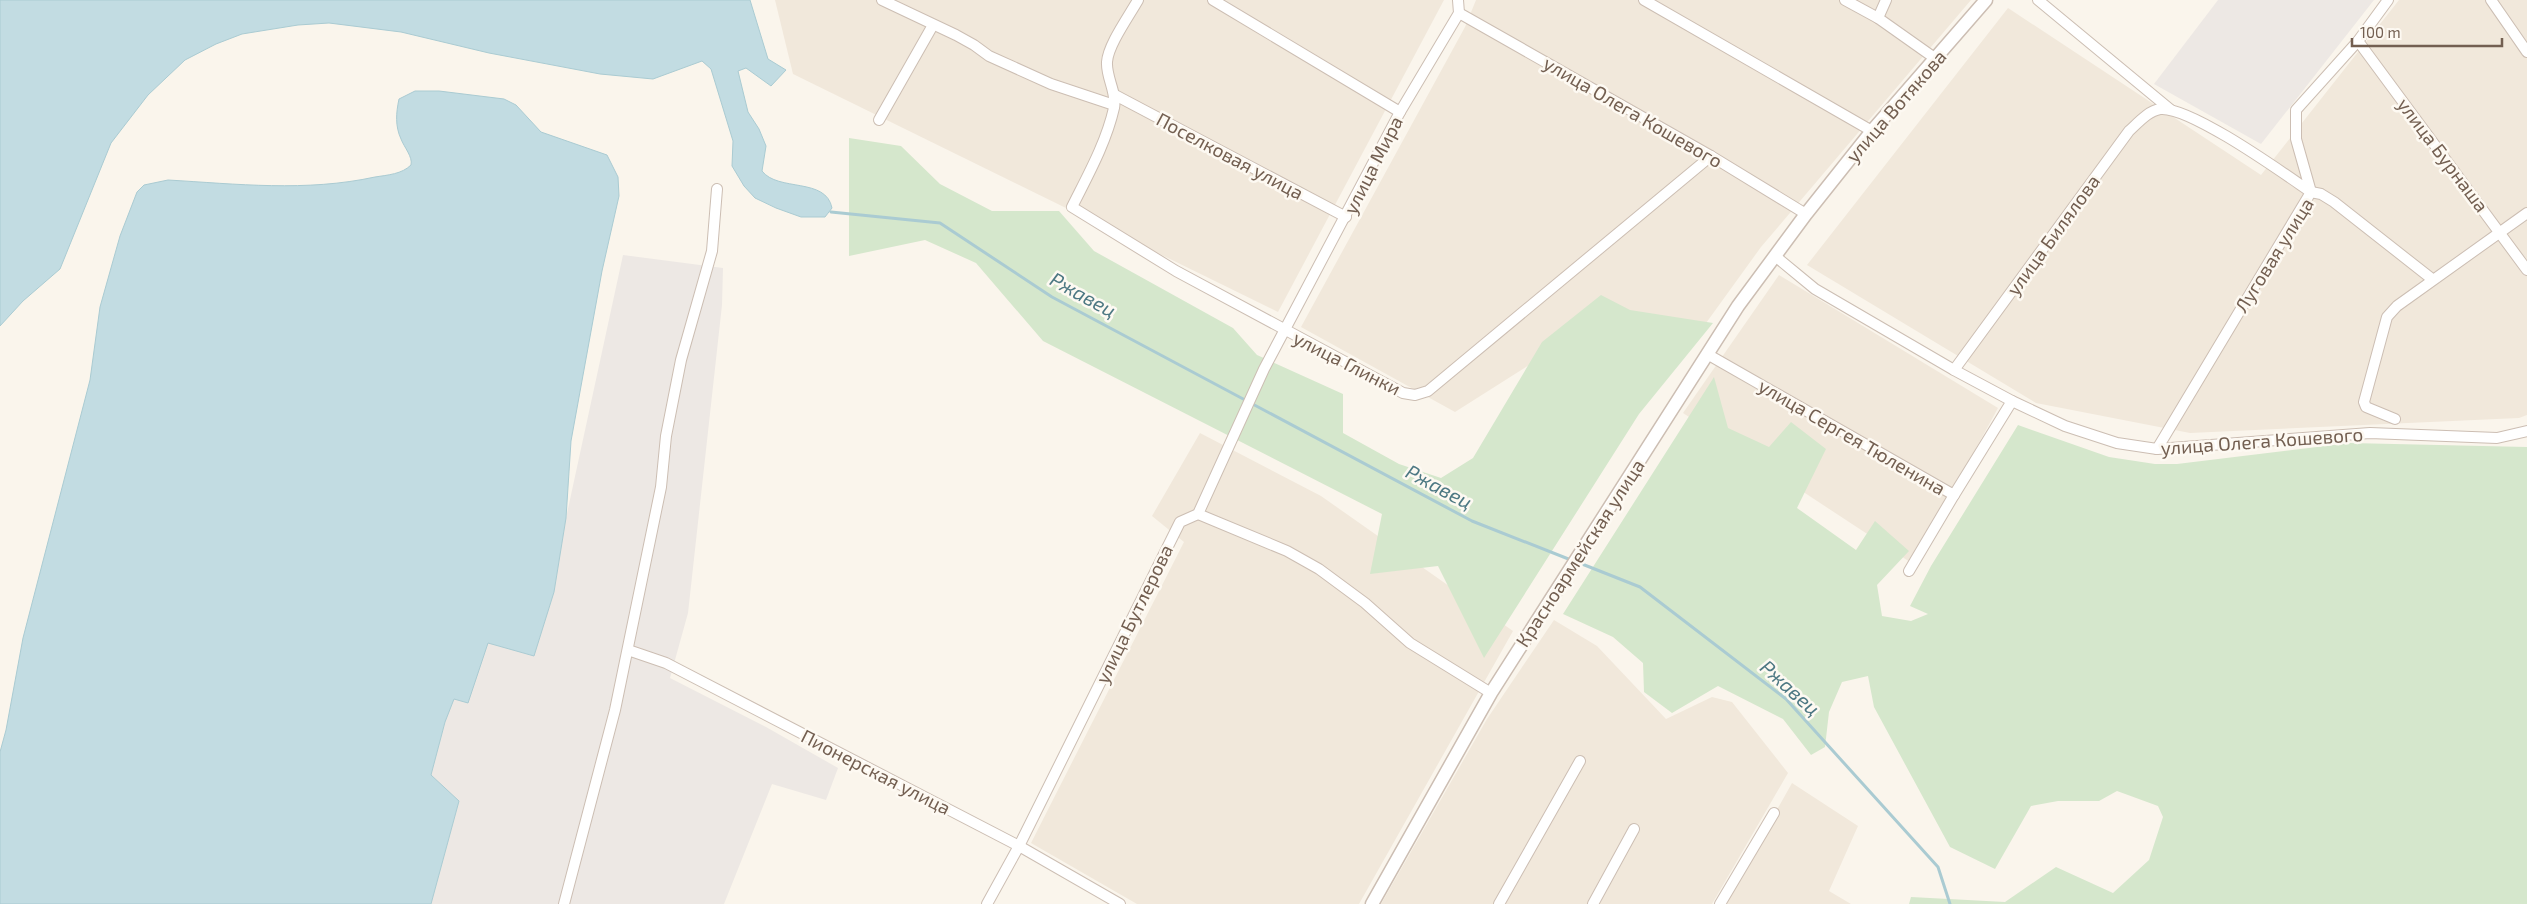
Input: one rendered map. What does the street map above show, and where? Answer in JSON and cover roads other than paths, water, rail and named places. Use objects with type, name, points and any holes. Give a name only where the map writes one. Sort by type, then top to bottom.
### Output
[{"type":"street","name":"Поселковая улица","points":[[882,0],[956,35],[989,56],[1051,84],[1115,100],[1346,217]]},
{"type":"street","points":[[1115,100],[1107,61],[1111,49],[1138,0]]},
{"type":"street","points":[[1213,0],[1400,112]]},
{"type":"street","points":[[1457,0],[1459,12]]},
{"type":"street","points":[[1644,0],[1872,131]]},
{"type":"street","points":[[1845,0],[1878,18],[1936,59]]},
{"type":"street","points":[[1878,18],[1886,0]]},
{"type":"street","name":"улица Вотякова","points":[[1806,214],[1872,131],[1986,0]]},
{"type":"street","points":[[2038,0],[2170,110],[2188,116],[2230,140],[2311,192]]},
{"type":"street","points":[[2311,192],[2296,139],[2296,110],[2358,41],[2388,0]]},
{"type":"street","points":[[2491,0],[2527,52]]},
{"type":"street","name":"улица Мира","points":[[1286,331],[1400,112],[1459,12]]},
{"type":"street","name":"улица Олега Кошевого","points":[[1459,12],[1711,156],[1806,214]]},
{"type":"street","points":[[879,120],[933,25]]},
{"type":"street","name":"улица Бурнаша","points":[[2358,41],[2527,270]]},
{"type":"street","name":"улица Глинки","points":[[1115,100],[1107,133],[1072,207],[1176,271],[1403,392],[1415,395],[1428,391],[1711,156]]},
{"type":"street","name":"улица Билялова","points":[[1954,370],[2129,131],[2144,117],[2159,109],[2170,110]]},
{"type":"street","points":[[564,904],[615,710],[628,650],[661,487],[666,436],[682,360],[712,251],[717,189]]},
{"type":"street","name":"Луговая улица","points":[[2157,449],[2311,192],[2321,194],[2334,202],[2432,279]]},
{"type":"street","points":[[2396,419],[2366,407],[2364,402],[2387,317],[2397,306],[2432,279],[2527,212]]},
{"type":"street","name":"Красноармейская улица","points":[[1372,904],[1491,693],[1738,306],[1806,214]]},
{"type":"street","name":"улица Олега Кошевого","points":[[1775,256],[1816,289],[1954,370],[2012,401],[2065,426],[2118,443],[2157,449],[2370,433],[2497,438],[2527,431]]},
{"type":"street","points":[[1286,331],[1264,370],[1198,514],[1287,551],[1320,569],[1410,643],[1491,693]]},
{"type":"street","name":"улица Сергея Тюленина","points":[[1707,354],[1954,495],[2012,401]]},
{"type":"street","points":[[1909,571],[1954,495]]},
{"type":"street","name":"улица Бутлерова","points":[[987,904],[1019,846],[1180,522],[1198,514]]},
{"type":"street","name":"Пионерская улица","points":[[628,650],[666,662],[1019,846],[1120,904]]},
{"type":"street","points":[[1499,904],[1580,761]]},
{"type":"street","points":[[1720,904],[1774,813]]},
{"type":"street","points":[[1593,904],[1634,830]]},
{"type":"water","points":[[0,0],[750,0],[768,59],[786,70],[771,86],[746,68],[738,71],[748,112],[759,129],[766,146],[762,171],[769,177],[779,181],[821,192],[828,198],[832,208],[825,217],[801,217],[755,198],[744,186],[732,166],[733,141],[711,69],[702,61],[653,79],[600,74],[489,53],[401,32],[329,23],[298,25],[242,34],[216,44],[185,60],[148,95],[111,143],[60,269],[23,301],[0,326]]},
{"type":"water","points":[[415,91],[439,91],[504,99],[516,105],[541,132],[607,155],[618,177],[619,196],[602,271],[571,441],[566,518],[554,592],[534,656],[488,643],[468,703],[454,699],[445,722],[431,775],[459,801],[431,904],[0,904],[0,752],[6,730],[23,638],[90,380],[100,307],[120,236],[137,192],[144,185],[168,180],[297,186],[349,182],[399,172],[411,165],[411,162],[410,155],[399,134],[398,104],[399,99]]},
{"type":"waterway","name":"Ржавец","points":[[831,212],[940,223],[1052,297],[1472,521],[1571,560]]},
{"type":"waterway","name":"Ржавец","points":[[1577,562],[1640,587],[1786,699],[1938,867],[1950,904]]}]
